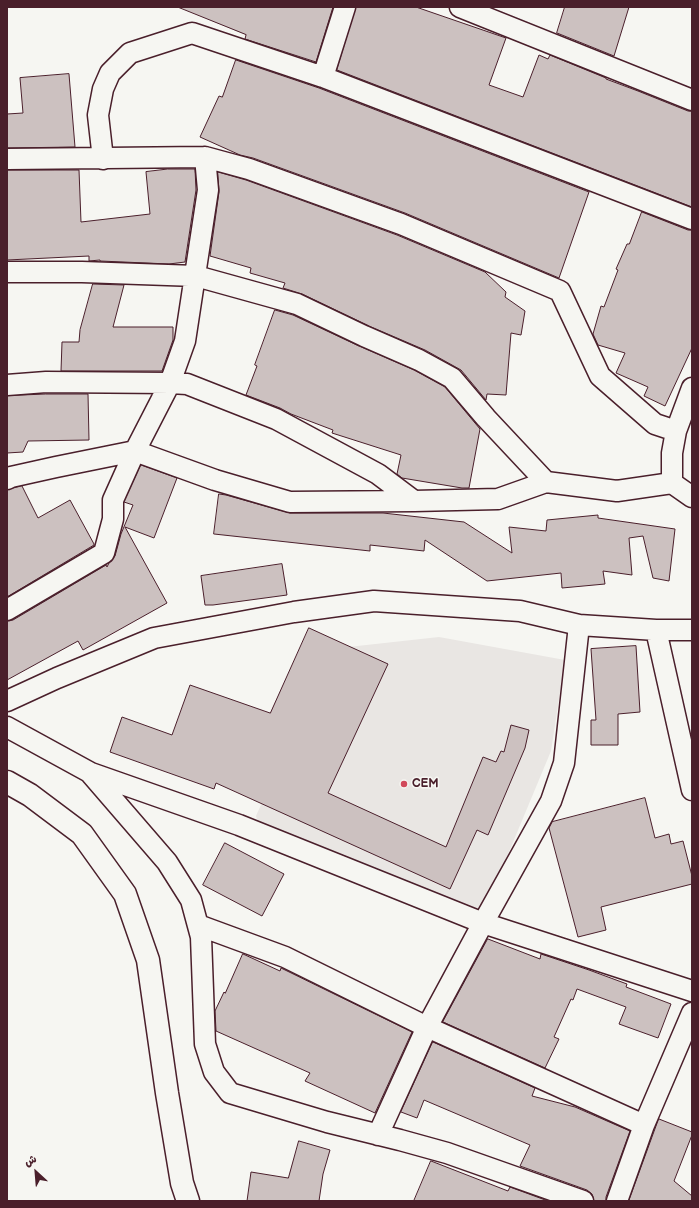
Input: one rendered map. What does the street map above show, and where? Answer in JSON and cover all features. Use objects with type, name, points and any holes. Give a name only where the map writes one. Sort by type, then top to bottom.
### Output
[{"type":"main road","points":[[7,782],[30,795],[82,834],[124,894],[148,960],[168,1100],[182,1183],[188,1201]]},
{"type":"street","points":[[323,77],[345,7]]},
{"type":"street","points":[[460,7],[692,100]]},
{"type":"street","points":[[103,159],[98,115],[103,89],[110,73],[130,52],[192,34],[323,77],[692,219]]},
{"type":"street","points":[[7,610],[104,553],[113,519],[113,500],[135,451],[170,383],[185,341],[208,190],[204,157]]},
{"type":"street","points":[[7,159],[204,157],[249,169],[401,224],[560,291],[600,376],[655,424],[676,431]]},
{"type":"street","points":[[7,272],[82,272],[196,276],[297,304],[419,360],[452,378],[486,418],[546,482]]},
{"type":"street","points":[[7,385],[46,382],[188,384],[276,419],[378,474],[414,501]]},
{"type":"street","points":[[672,483],[672,452],[676,431],[692,388]]},
{"type":"street","points":[[7,479],[56,467],[135,451],[215,480],[290,502],[498,499],[546,482],[617,491],[672,483],[692,497]]},
{"type":"street","points":[[7,701],[57,678],[154,638],[294,612],[374,601],[520,611],[579,625],[656,630],[692,630]]},
{"type":"street","points":[[378,1135],[427,1027],[551,801],[564,763],[579,625]]},
{"type":"street","points":[[656,630],[692,790]]},
{"type":"street","points":[[7,727],[91,774],[239,825],[483,923],[692,991]]},
{"type":"street","points":[[91,774],[167,862],[191,900],[202,937],[205,1044],[214,1072],[230,1093],[327,1122],[447,1153],[583,1201]]},
{"type":"street","points":[[198,925],[285,957],[427,1027],[644,1125]]},
{"type":"street","points":[[617,1201],[644,1125],[692,1013]]},
{"type":"shaded area","name":"CEM","points":[[439,637],[565,660],[551,751],[481,919],[260,829],[256,816],[330,649]]},
{"type":"building","points":[[178,7],[333,7],[316,62],[245,39],[246,35]]},
{"type":"building","points":[[356,7],[416,7],[506,38],[489,85],[523,97],[539,55],[548,59],[550,55],[606,79],[688,111],[692,111],[692,207],[337,70]]},
{"type":"building","points":[[565,7],[629,7],[614,56],[557,33]]},
{"type":"building","points":[[236,60],[319,88],[589,192],[559,278],[405,213],[253,158],[240,155],[200,137],[219,96],[222,97]]},
{"type":"building","points":[[69,74],[75,147],[7,148],[7,114],[23,113],[20,78]]},
{"type":"building","points":[[168,169],[195,169],[196,190],[185,262],[169,264],[100,260],[89,261],[89,256],[7,260],[7,170],[79,170],[81,222],[150,214],[146,172]]},
{"type":"building","points":[[218,172],[246,180],[397,235],[485,272],[506,292],[505,297],[525,311],[521,335],[511,333],[506,395],[487,394],[486,400],[461,370],[425,350],[369,326],[302,294],[283,288],[285,283],[250,273],[251,268],[210,256],[219,192]]},
{"type":"building","points":[[642,212],[688,230],[692,230],[692,348],[665,406],[644,396],[648,387],[616,373],[625,353],[598,345],[593,334],[601,306],[604,307],[618,270],[616,269],[627,244],[629,244]]},
{"type":"building","points":[[93,284],[124,285],[113,327],[173,327],[173,340],[162,371],[61,371],[62,342],[79,342],[80,330]]},
{"type":"building","points":[[275,310],[293,315],[414,370],[445,387],[480,429],[469,488],[402,478],[397,474],[401,455],[332,433],[333,430],[246,395]]},
{"type":"building","points":[[88,394],[89,440],[28,441],[23,452],[7,453],[7,396]]},
{"type":"building","points":[[141,465],[177,478],[154,538],[125,527],[167,603],[83,650],[78,641],[7,680],[7,621],[13,620],[106,565],[107,567],[115,556],[121,534],[133,505],[124,502]]},
{"type":"building","points":[[22,486],[38,518],[70,500],[94,545],[7,597],[7,490]]},
{"type":"building","points":[[219,494],[290,513],[383,513],[464,522],[512,553],[509,527],[546,531],[547,520],[598,515],[598,518],[675,529],[669,581],[653,578],[643,536],[629,538],[632,575],[603,571],[605,584],[562,588],[561,573],[487,581],[425,540],[424,551],[370,545],[370,551],[214,534]]},
{"type":"building","points":[[282,564],[287,595],[205,605],[201,576]]},
{"type":"building","points":[[309,628],[388,664],[328,793],[446,847],[483,757],[496,762],[501,751],[504,752],[511,725],[529,730],[525,748],[488,835],[477,830],[450,889],[216,783],[214,789],[110,752],[122,717],[172,735],[190,685],[270,713]]},
{"type":"building","points":[[636,646],[640,712],[618,714],[618,745],[591,745],[591,720],[596,720],[591,649]]},
{"type":"building","points":[[645,798],[655,838],[669,834],[671,844],[683,841],[692,876],[692,884],[601,907],[606,930],[578,937],[549,828],[552,822]]},
{"type":"building","points":[[225,843],[284,874],[262,916],[203,885]]},
{"type":"building","points":[[488,939],[540,959],[541,954],[589,970],[627,984],[626,987],[671,1004],[658,1038],[619,1024],[626,1007],[577,989],[554,1037],[559,1039],[545,1068],[443,1022]]},
{"type":"building","points":[[243,954],[280,971],[281,968],[412,1032],[375,1113],[305,1081],[310,1073],[216,1031],[215,1011]]},
{"type":"building","points":[[433,1042],[535,1088],[532,1096],[575,1107],[630,1131],[606,1197],[606,1201],[594,1201],[592,1194],[587,1190],[520,1166],[530,1145],[424,1100],[417,1118],[401,1112]]},
{"type":"building","points":[[659,1119],[692,1132],[674,1181],[692,1196],[692,1201],[629,1201]]},
{"type":"building","points":[[299,1141],[330,1150],[323,1174],[319,1201],[247,1201],[251,1172],[288,1178]]},
{"type":"building","points":[[431,1161],[508,1191],[510,1187],[548,1201],[414,1201]]},
{"type":"place","name":"CEM","points":[[404,784]]}]
